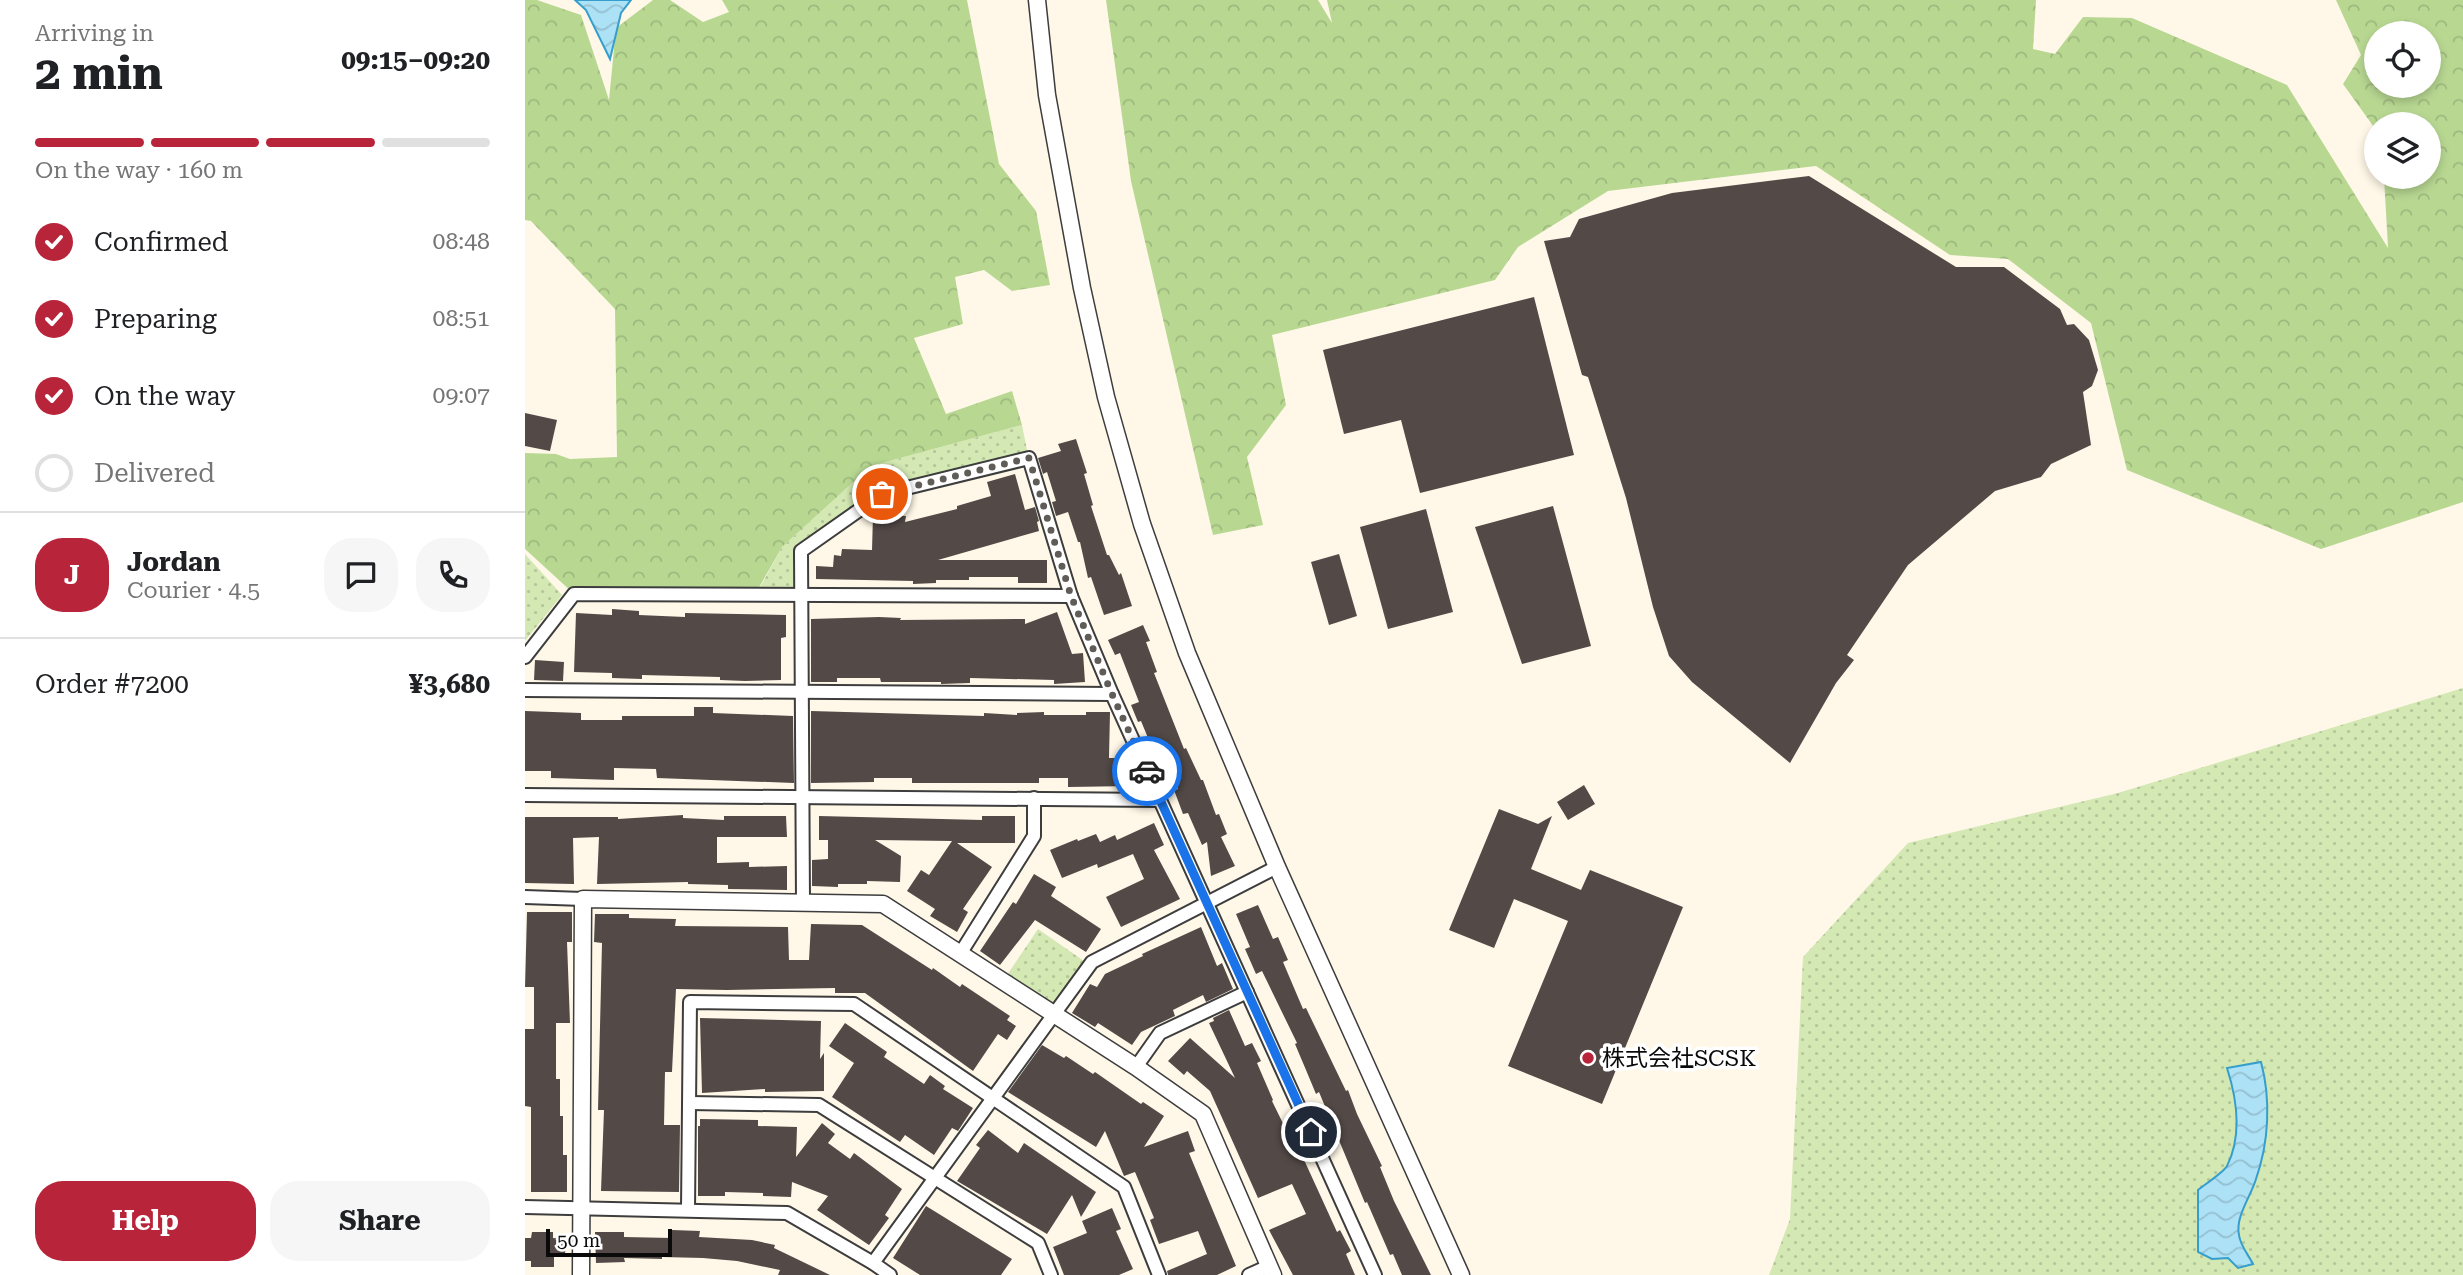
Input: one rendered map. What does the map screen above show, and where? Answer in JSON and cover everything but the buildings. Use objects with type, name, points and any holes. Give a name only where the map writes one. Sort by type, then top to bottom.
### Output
[{"type":"street","points":[[1037,0],[1058,167],[1106,397],[1142,524],[1187,653],[1277,867],[1461,1275]]},
{"type":"street","points":[[803,902],[801,551],[882,494],[1029,458],[1071,596],[1112,694],[1375,1275]]},
{"type":"street","points":[[525,657],[574,594],[1071,596]]},
{"type":"street","points":[[525,690],[1112,694]]},
{"type":"street","points":[[525,795],[1160,800]]},
{"type":"street","points":[[960,954],[1034,836],[1034,798]]},
{"type":"street","points":[[873,1263],[1091,962],[1277,867]]},
{"type":"street","points":[[525,897],[883,904],[1136,1067],[1203,1114],[1271,1270],[1249,1275]]},
{"type":"street","points":[[581,1275],[583,899]]},
{"type":"street","points":[[1136,1067],[1160,1033],[1247,992]]},
{"type":"street","points":[[688,1210],[690,1003],[854,1004],[1124,1187],[1159,1275]]},
{"type":"street","points":[[690,1103],[819,1105],[1038,1243],[1051,1275]]},
{"type":"street","points":[[525,1207],[787,1213],[890,1275]]},
{"type":"green space","points":[[525,0],[537,0],[581,15],[609,100],[616,28],[653,0],[670,0],[703,22],[729,12],[722,0],[967,0],[999,164],[1036,211],[1050,285],[1012,291],[984,270],[955,277],[963,324],[914,338],[946,414],[1012,391],[1022,425],[871,466],[782,547],[757,591],[573,593],[525,549],[525,453],[556,454],[570,459],[617,457],[615,309],[531,221],[525,220]]},
{"type":"green space","points":[[1106,0],[1318,0],[1332,23],[1327,0],[2036,0],[2033,49],[2055,54],[2083,17],[2132,18],[2287,85],[2388,248],[2385,189],[2441,189],[2441,112],[2364,113],[2343,84],[2361,55],[2336,0],[2463,0],[2463,502],[2321,549],[2127,470],[2091,323],[2008,259],[1950,255],[1816,166],[1608,191],[1518,247],[1495,280],[1272,335],[1286,405],[1247,457],[1263,525],[1213,535],[1131,181]]},
{"type":"green space","points":[[1022,425],[1028,455],[880,490],[799,549],[799,592],[758,591],[782,547],[871,466]]},
{"type":"green space","points":[[525,554],[562,595],[525,641]]},
{"type":"green space","points":[[2463,688],[2463,1275],[1769,1275],[1790,1219],[1803,957],[1908,843],[2118,793]]},
{"type":"green space","points":[[1038,929],[1084,961],[1054,1014],[1003,981]]},
{"type":"water","points":[[575,0],[631,0],[621,13],[610,59],[586,10]]},
{"type":"water","points":[[2261,1062],[2267,1106],[2264,1150],[2238,1228],[2241,1243],[2253,1264],[2238,1268],[2228,1258],[2212,1259],[2198,1252],[2198,1190],[2225,1169],[2235,1142],[2235,1105],[2227,1068]]},
{"type":"way so far","points":[[882,494],[1029,458],[1071,596],[1147,771]]},
{"type":"place","name":"株式会社SCSK","points":[[1588,1058]]},
{"type":"route","points":[[1147,771],[1311,1132]]}]
